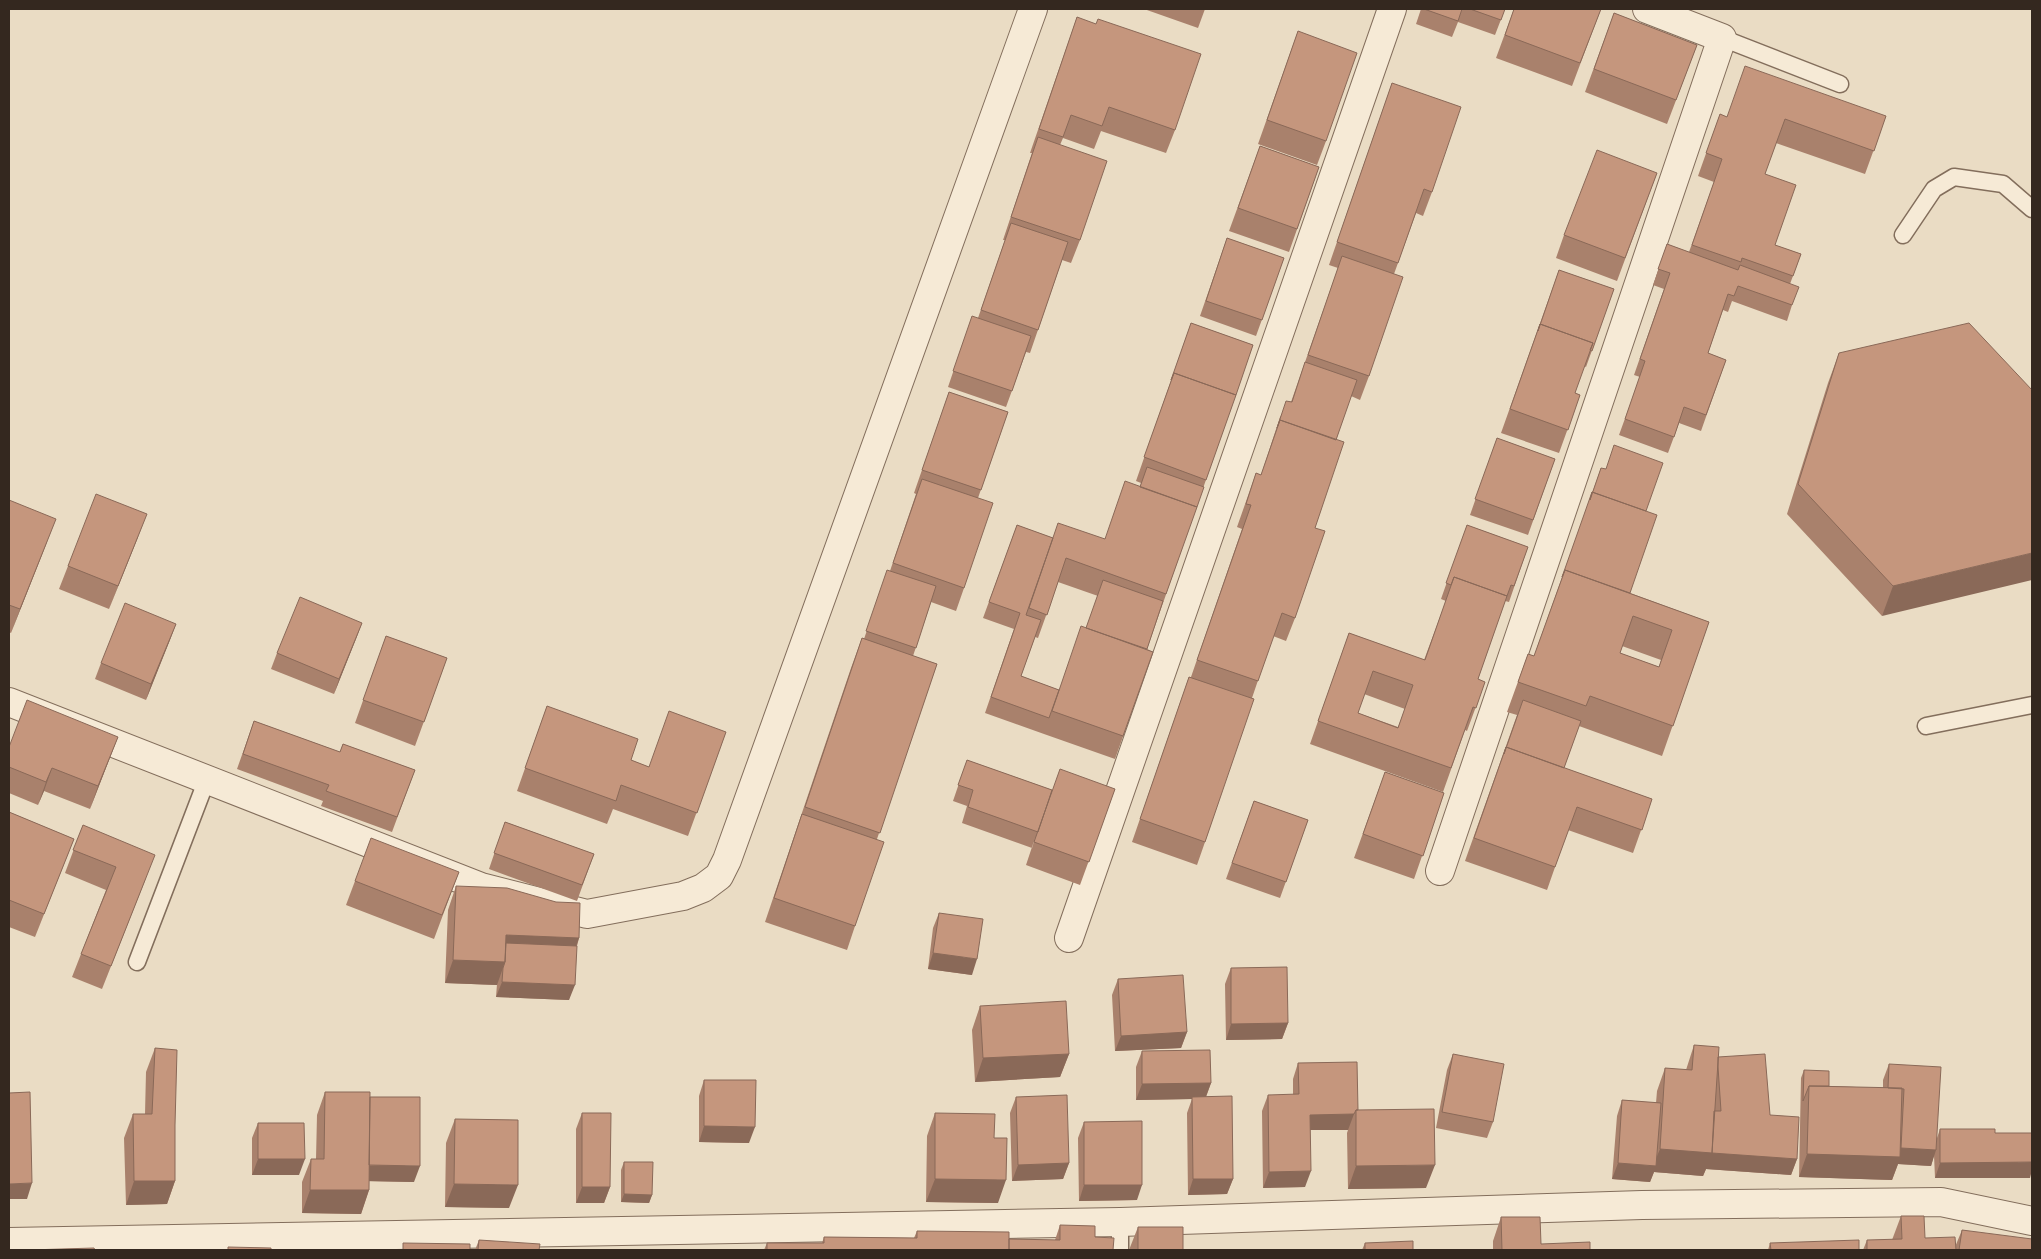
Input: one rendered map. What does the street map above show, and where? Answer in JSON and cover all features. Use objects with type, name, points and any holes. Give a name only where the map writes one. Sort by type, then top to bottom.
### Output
[{"type":"street","points":[[9,702],[481,887],[587,914],[683,896],[703,888],[719,876],[727,860],[1033,9]]},
{"type":"street","points":[[1069,938],[1392,9]]},
{"type":"street","points":[[1440,871],[1722,38],[1647,9]]},
{"type":"street","points":[[9,1242],[1120,1222],[1642,1205],[1941,1202],[2032,1221]]},
{"type":"lane","points":[[1722,38],[1840,84]]},
{"type":"lane","points":[[1903,235],[1934,189],[1954,177],[2003,184],[2032,210]]},
{"type":"lane","points":[[1926,726],[2032,705]]},
{"type":"lane","points":[[137,962],[207,779]]},
{"type":"lane","points":[[1120,1222],[1120,1250]]},
{"type":"building","points":[[1424,9],[1462,9],[1458,21]]},
{"type":"building","points":[[1470,9],[1505,9],[1501,20]]},
{"type":"building","points":[[1514,9],[1601,9],[1580,63],[1505,35]]},
{"type":"building","points":[[1614,13],[1697,45],[1676,100],[1594,69]]},
{"type":"building","points":[[1077,17],[1096,24],[1098,19],[1201,54],[1175,130],[1109,107],[1102,126],[1071,115],[1063,137],[1039,129]]},
{"type":"building","points":[[1298,31],[1357,53],[1326,141],[1267,120]]},
{"type":"building","points":[[1745,66],[1886,116],[1874,151],[1785,119],[1765,174],[1796,185],[1775,245],[1801,254],[1793,276],[1742,258],[1741,262],[1692,245],[1722,159],[1706,153],[1720,114],[1727,117]]},
{"type":"building","points":[[1392,83],[1461,107],[1432,192],[1424,189],[1398,263],[1337,242]]},
{"type":"building","points":[[1038,137],[1107,161],[1080,240],[1011,217]]},
{"type":"building","points":[[1260,146],[1319,167],[1297,229],[1238,208]]},
{"type":"building","points":[[1597,150],[1657,173],[1625,258],[1564,235]]},
{"type":"building","points":[[1011,223],[1068,242],[1038,330],[981,310]]},
{"type":"building","points":[[1227,238],[1284,258],[1262,320],[1206,301]]},
{"type":"building","points":[[1667,244],[1738,270],[1740,265],[1799,287],[1792,305],[1738,286],[1734,296],[1728,294],[1708,353],[1726,360],[1706,415],[1684,407],[1674,437],[1625,419],[1645,361],[1640,359],[1670,273],[1658,269]]},
{"type":"building","points":[[1342,256],[1403,277],[1369,376],[1308,355]]},
{"type":"building","points":[[1559,270],[1614,289],[1592,351],[1590,350],[1593,343],[1540,324]]},
{"type":"building","points":[[972,316],[1031,336],[1012,391],[953,371]]},
{"type":"building","points":[[1191,323],[1253,345],[1236,395],[1174,373],[1171,380]]},
{"type":"building","points":[[1969,323],[2032,390],[2032,553],[1893,586],[1798,484],[1839,353]]},
{"type":"building","points":[[1540,324],[1593,343],[1575,393],[1580,395],[1568,430],[1510,409]]},
{"type":"building","points":[[1305,362],[1357,380],[1336,440],[1280,420],[1277,428],[1286,401],[1292,402]]},
{"type":"building","points":[[1174,373],[1236,395],[1206,480],[1144,457]]},
{"type":"building","points":[[949,392],[1008,412],[981,490],[922,470]]},
{"type":"building","points":[[1280,420],[1344,442],[1315,528],[1325,531],[1295,618],[1282,613],[1258,681],[1197,660],[1251,505],[1246,504],[1256,473],[1261,475]]},
{"type":"building","points":[[1497,438],[1555,459],[1533,520],[1475,499]]},
{"type":"building","points":[[1614,445],[1663,463],[1646,511],[1593,492],[1601,468],[1606,469]]},
{"type":"building","points":[[1147,467],[1204,487],[1197,507],[1140,487]]},
{"type":"building","points":[[922,479],[993,503],[964,588],[893,563]]},
{"type":"building","points":[[1125,481],[1197,507],[1166,594],[1066,558],[1047,615],[1029,608],[1058,523],[1105,539]]},
{"type":"building","points":[[1592,492],[1657,515],[1630,593],[1565,570],[1562,577]]},
{"type":"building","points":[[96,494],[147,514],[118,586],[68,566]]},
{"type":"building","points":[[9,500],[56,519],[20,609],[9,605]]},
{"type":"building","points":[[1017,525],[1053,538],[1026,615],[1041,620],[1021,676],[1059,690],[1049,718],[991,697],[1020,613],[989,602]]},
{"type":"building","points":[[1467,525],[1528,547],[1514,586],[1511,585],[1507,596],[1454,577],[1451,585],[1446,583]]},
{"type":"building","points":[[887,570],[936,586],[916,648],[866,631]]},
{"type":"building","points":[[1565,570],[1709,622],[1673,726],[1590,696],[1586,706],[1518,682],[1528,654],[1534,656]],"holes":[[[1633,616],[1672,630],[1659,667],[1620,653]]]},
{"type":"building","points":[[1454,577],[1507,596],[1478,679],[1485,682],[1476,708],[1473,707],[1451,768],[1318,721],[1349,633],[1425,660]],"holes":[[[1373,671],[1413,685],[1398,728],[1358,713]]]},
{"type":"building","points":[[1103,580],[1163,601],[1147,649],[1086,628]]},
{"type":"building","points":[[300,597],[362,623],[339,679],[277,653]]},
{"type":"building","points":[[125,603],[176,624],[151,684],[101,663]]},
{"type":"building","points":[[1081,626],[1153,652],[1123,736],[1052,711]]},
{"type":"building","points":[[386,636],[447,658],[424,722],[363,700]]},
{"type":"building","points":[[862,638],[937,664],[880,833],[805,807]]},
{"type":"building","points":[[1189,677],[1254,699],[1205,842],[1140,819]]},
{"type":"building","points":[[27,700],[118,737],[98,786],[52,768],[46,782],[9,767],[9,747]]},
{"type":"building","points":[[1523,700],[1581,721],[1564,768],[1506,747]]},
{"type":"building","points":[[547,706],[638,739],[631,760],[649,767],[669,711],[726,732],[697,813],[621,785],[616,801],[525,768]]},
{"type":"building","points":[[254,721],[340,752],[343,744],[415,770],[397,817],[326,791],[329,785],[243,754]]},
{"type":"building","points":[[1506,747],[1652,799],[1642,830],[1577,807],[1555,867],[1474,838]]},
{"type":"building","points":[[967,760],[1052,790],[1038,832],[968,807],[973,790],[958,785]]},
{"type":"building","points":[[1060,769],[1115,789],[1089,862],[1034,842]]},
{"type":"building","points":[[1385,772],[1444,793],[1423,856],[1363,834]]},
{"type":"building","points":[[1254,801],[1308,820],[1286,882],[1232,863]]},
{"type":"building","points":[[9,812],[74,839],[44,914],[9,900]]},
{"type":"building","points":[[802,814],[884,842],[855,926],[774,898]]},
{"type":"building","points":[[505,822],[594,854],[582,885],[494,853]]},
{"type":"building","points":[[83,825],[155,855],[111,966],[81,954],[116,867],[73,850]]},
{"type":"building","points":[[371,838],[459,872],[442,915],[355,881]]},
{"type":"building","points":[[456,886],[507,888],[556,902],[580,903],[579,938],[506,935],[505,962],[453,960]]},
{"type":"building","points":[[939,913],[983,919],[977,959],[933,953]]},
{"type":"building","points":[[506,943],[577,946],[575,985],[502,982]]},
{"type":"building","points":[[1287,967],[1288,1023],[1231,1024],[1231,968]]},
{"type":"building","points":[[1183,975],[1187,1032],[1121,1036],[1118,979]]},
{"type":"building","points":[[1066,1001],[1069,1054],[983,1058],[980,1006]]},
{"type":"building","points":[[1694,1045],[1719,1047],[1712,1153],[1660,1149],[1665,1068],[1692,1070]]},
{"type":"building","points":[[155,1048],[177,1050],[175,1181],[134,1181],[133,1114],[152,1114]]},
{"type":"building","points":[[1210,1050],[1211,1083],[1142,1084],[1142,1051]]},
{"type":"building","points":[[1453,1054],[1504,1064],[1493,1122],[1442,1112]]},
{"type":"building","points":[[1765,1054],[1770,1115],[1799,1117],[1797,1159],[1712,1153],[1714,1111],[1721,1111],[1718,1057]]},
{"type":"building","points":[[1357,1062],[1358,1110],[1354,1114],[1310,1115],[1311,1171],[1269,1172],[1268,1095],[1299,1094],[1298,1063]]},
{"type":"building","points":[[1889,1064],[1941,1067],[1936,1150],[1901,1148],[1904,1089],[1888,1088]]},
{"type":"building","points":[[1804,1070],[1829,1071],[1829,1086],[1809,1086],[1803,1101]]},
{"type":"building","points":[[704,1080],[756,1080],[755,1127],[704,1126]]},
{"type":"building","points":[[1809,1086],[1902,1088],[1900,1157],[1807,1154]]},
{"type":"building","points":[[30,1092],[32,1183],[9,1184],[9,1093]]},
{"type":"building","points":[[325,1092],[370,1092],[369,1190],[310,1190],[311,1159],[324,1159]]},
{"type":"building","points":[[1067,1095],[1069,1163],[1018,1165],[1016,1097]]},
{"type":"building","points":[[1232,1096],[1233,1179],[1193,1179],[1192,1097]]},
{"type":"building","points":[[370,1097],[420,1097],[420,1166],[369,1165]]},
{"type":"building","points":[[1622,1100],[1661,1103],[1656,1166],[1618,1163]]},
{"type":"building","points":[[1434,1109],[1435,1165],[1356,1166],[1356,1110]]},
{"type":"building","points":[[582,1113],[611,1113],[610,1187],[582,1187]]},
{"type":"building","points":[[935,1113],[995,1114],[994,1138],[1007,1138],[1006,1180],[935,1179]]},
{"type":"building","points":[[455,1119],[518,1120],[518,1185],[454,1184]]},
{"type":"building","points":[[1142,1121],[1142,1185],[1084,1185],[1084,1122]]},
{"type":"building","points":[[258,1123],[304,1123],[305,1159],[258,1159]]},
{"type":"building","points":[[1940,1129],[1995,1129],[1995,1133],[2032,1133],[2032,1162],[1940,1163]]},
{"type":"building","points":[[624,1162],[653,1162],[652,1195],[624,1194]]},
{"type":"building","points":[[1901,1216],[1924,1216],[1925,1238],[1955,1237],[1956,1250],[1867,1250],[1867,1240],[1902,1239]]},
{"type":"building","points":[[1501,1217],[1540,1217],[1541,1244],[1590,1242],[1590,1250],[1502,1250]]},
{"type":"building","points":[[1060,1225],[1095,1226],[1095,1237],[1114,1238],[1113,1250],[1009,1250],[1009,1239],[1060,1240]]},
{"type":"building","points":[[1138,1227],[1183,1227],[1183,1250],[1138,1250]]},
{"type":"building","points":[[1962,1230],[2032,1239],[2032,1250],[1959,1250]]},
{"type":"building","points":[[917,1231],[1009,1232],[1009,1250],[767,1250],[767,1243],[824,1243],[824,1237],[917,1238]]},
{"type":"building","points":[[479,1240],[540,1244],[539,1250],[478,1250]]},
{"type":"building","points":[[1859,1240],[1859,1250],[1771,1250],[1770,1243]]},
{"type":"building","points":[[1413,1241],[1413,1250],[1365,1250],[1365,1243]]},
{"type":"building","points":[[403,1243],[470,1244],[470,1250],[403,1250]]},
{"type":"building","points":[[228,1247],[271,1248],[271,1250],[228,1250]]},
{"type":"building","points":[[94,1248],[95,1250],[29,1250]]}]
